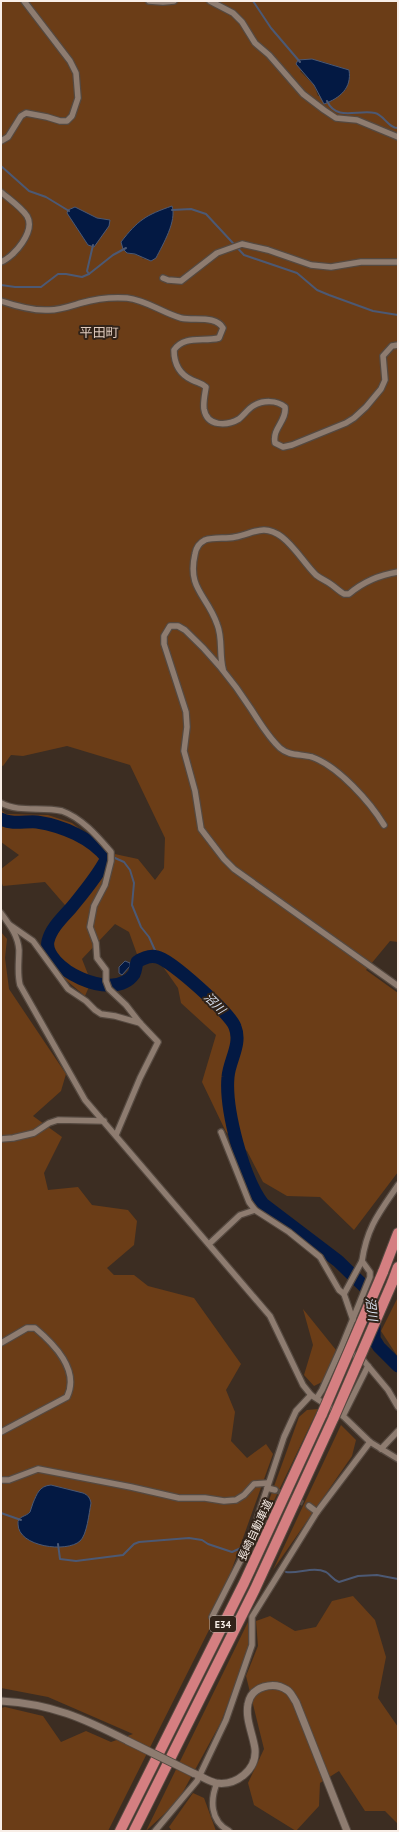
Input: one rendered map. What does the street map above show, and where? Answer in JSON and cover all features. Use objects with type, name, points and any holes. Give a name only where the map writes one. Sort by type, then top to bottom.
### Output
[{"type":"highway","name":"長崎自動車道","points":[[120,1831],[244,1583],[322,1414],[398,1234]]},
{"type":"highway","name":"E34","points":[[134,1831],[339,1417],[398,1267]]},
{"type":"street","points":[[1,141],[8,137],[20,116],[26,113],[60,121],[67,121],[72,116],[78,98],[76,73],[70,61],[24,1]]},
{"type":"street","points":[[149,1],[174,1]]},
{"type":"street","points":[[210,1],[233,13],[242,22],[256,44],[269,55],[303,94],[324,110],[336,118],[357,120],[398,137]]},
{"type":"street","points":[[1,192],[26,215],[29,221],[27,232],[20,245],[6,260],[1,262]]},
{"type":"street","points":[[163,278],[181,281],[217,253],[242,244],[254,246],[311,265],[331,267],[361,262],[398,262]]},
{"type":"street","points":[[1,301],[29,308],[48,310],[69,307],[83,302],[126,298],[138,300],[180,318],[215,320],[220,323],[223,328],[219,338],[181,342],[174,350],[175,364],[182,374],[193,381],[202,383],[206,388],[204,408],[205,414],[209,419],[219,424],[227,424],[240,418],[253,406],[268,402],[280,402],[285,407],[286,414],[275,432],[274,439],[275,443],[283,447],[292,445],[354,418],[375,398],[381,389],[385,380],[382,356],[392,346],[398,345]]},
{"type":"street","points":[[223,670],[220,657],[220,634],[218,624],[196,587],[192,576],[196,551],[198,545],[204,540],[236,537],[260,530],[274,533],[281,536],[317,576],[344,594],[349,594],[370,579],[398,572]]},
{"type":"street","points":[[384,825],[376,812],[337,772],[313,757],[286,752],[278,746],[267,734],[223,670],[185,630],[173,625],[167,630],[164,644],[186,712],[184,751],[195,791],[201,829],[224,859],[234,869],[398,986]]},
{"type":"street","points":[[1,803],[9,807],[62,811],[93,831],[111,852],[111,861],[105,885],[94,906],[90,927],[96,943],[97,958],[106,970],[106,981],[109,989],[126,1005],[140,1024],[158,1042],[140,1078],[116,1135]]},
{"type":"street","points":[[1,912],[10,925],[18,942],[19,951],[17,975],[20,985],[85,1100],[270,1316],[298,1377],[314,1396],[370,1442],[398,1459]]},
{"type":"street","points":[[10,925],[33,941],[68,989],[86,1001],[95,1010],[101,1014],[115,1016],[140,1024]]},
{"type":"street","points":[[1,1139],[34,1133],[49,1122],[58,1120],[104,1121]]},
{"type":"street","points":[[221,1132],[249,1202],[255,1210],[289,1232],[320,1257],[339,1290],[344,1294],[353,1320]]},
{"type":"street","points":[[344,1294],[362,1262],[370,1229],[377,1215],[398,1185]]},
{"type":"street","points":[[209,1244],[240,1215],[255,1210]]},
{"type":"street","points":[[212,1617],[248,1546],[284,1437],[296,1411],[322,1390],[353,1320],[370,1277],[370,1272],[362,1262]]},
{"type":"street","points":[[1,1343],[27,1328],[35,1328],[56,1348],[72,1381],[67,1397],[1,1432]]},
{"type":"street","points":[[341,1348],[363,1360],[388,1390],[398,1407]]},
{"type":"street","points":[[339,1417],[368,1366]]},
{"type":"street","points":[[381,1449],[398,1431]]},
{"type":"street","points":[[155,1831],[196,1774],[226,1720],[252,1645],[252,1616],[317,1512],[370,1442]]},
{"type":"street","points":[[1,1480],[9,1480],[38,1469],[179,1498],[205,1498],[224,1501],[236,1500],[244,1495],[254,1484],[267,1486],[275,1490]]},
{"type":"street","points":[[308,1506],[317,1512]]},
{"type":"street","points":[[1,1701],[18,1702],[52,1708],[85,1719],[196,1774],[218,1783],[227,1783],[237,1780],[246,1774],[252,1765],[255,1751],[248,1716],[248,1702],[256,1690],[265,1685],[278,1685],[288,1690],[296,1702],[347,1831]]},
{"type":"street","points":[[218,1783],[212,1803],[214,1814],[218,1822],[229,1831]]},
{"type":"shaded area","points":[[1,1],[398,1],[398,942],[390,941],[366,970],[398,993],[398,1172],[354,1230],[320,1197],[287,1196],[263,1182],[247,1151],[226,1132],[202,1082],[216,1035],[181,1003],[178,988],[161,964],[138,957],[129,932],[115,924],[82,959],[91,982],[85,996],[61,976],[45,954],[71,912],[45,882],[3,886],[1,881],[1,869],[19,855],[1,842],[1,810],[6,814],[48,815],[72,823],[110,853],[138,859],[155,880],[164,868],[165,838],[130,765],[67,746],[23,756],[11,755],[3,766],[1,765]],"holes":[[[321,61],[349,70],[350,75],[346,90],[318,96],[314,85],[300,71]],[[75,207],[97,218],[110,220],[94,246],[88,245],[67,213],[68,210]],[[171,224],[160,251],[143,259],[141,256],[127,253]]]},
{"type":"shaded area","points":[[1,932],[7,939],[5,958],[9,989],[66,1074],[61,1091],[33,1116],[62,1137],[44,1173],[48,1190],[78,1187],[92,1205],[128,1210],[137,1221],[134,1245],[107,1268],[114,1275],[134,1275],[148,1286],[194,1298],[241,1364],[226,1390],[235,1412],[231,1441],[247,1458],[266,1444],[273,1454],[213,1622],[108,1831],[1,1831],[1,1708],[5,1707],[43,1716],[61,1742],[86,1731],[111,1742],[133,1734],[48,1697],[1,1688]],"holes":[[[51,1485],[69,1489],[58,1546],[55,1547],[36,1543],[27,1538],[20,1529],[18,1521],[30,1511],[39,1491],[42,1488]]]},
{"type":"shaded area","points":[[398,1297],[398,1357],[381,1331]]},
{"type":"shaded area","points":[[303,1309],[336,1350],[322,1382],[314,1386],[304,1375],[313,1345]]},
{"type":"shaded area","points":[[318,1409],[254,1542],[299,1417],[307,1410]]},
{"type":"shaded area","points":[[341,1425],[356,1440],[352,1456],[273,1570]]},
{"type":"shaded area","points":[[353,1596],[375,1620],[386,1657],[378,1698],[398,1727],[398,1824],[385,1811],[365,1811],[339,1771],[320,1783],[319,1806],[296,1831],[254,1805],[248,1783],[264,1749],[246,1676],[258,1646],[256,1621],[270,1616],[295,1631],[316,1627],[332,1601]]},
{"type":"shaded area","points":[[248,1622],[248,1650],[221,1722],[178,1801],[146,1831]]},
{"type":"shaded area","points":[[193,1793],[204,1798],[216,1831],[172,1831],[169,1827]]},
{"type":"water","points":[[312,59],[349,70],[349,82],[344,92],[335,99],[324,104],[314,85],[296,64],[298,60]]},
{"type":"water","points":[[172,206],[173,218],[171,225],[156,258],[151,261],[135,254],[127,253],[123,249],[121,242],[132,228],[155,212]]},
{"type":"water","points":[[75,207],[97,218],[110,220],[109,226],[94,247],[88,245],[67,213],[68,210]]},
{"type":"water","points":[[125,961],[130,963],[130,966],[122,975],[119,973],[119,967]]},
{"type":"water","points":[[51,1485],[83,1493],[90,1500],[91,1503],[84,1534],[80,1541],[74,1545],[65,1547],[44,1546],[34,1543],[20,1532],[18,1524],[19,1519],[30,1512],[39,1491],[44,1487]]},
{"type":"waterway","points":[[253,1],[271,28],[300,62]]},
{"type":"waterway","points":[[327,101],[336,111],[342,113],[375,113],[381,116],[391,126],[398,128]]},
{"type":"waterway","points":[[1,166],[29,191],[46,197],[69,211]]},
{"type":"waterway","points":[[172,210],[191,209],[206,214],[244,255],[297,273],[317,290],[373,311],[398,315]]},
{"type":"waterway","points":[[89,274],[87,271],[93,245]]},
{"type":"waterway","points":[[1,285],[15,287],[41,287],[58,274],[82,277],[89,274],[113,255],[126,248]]},
{"type":"waterway","name":"沼川","points":[[1,819],[14,822],[37,822],[57,826],[76,834],[93,844],[107,858],[90,884],[58,923],[48,941],[49,951],[56,961],[67,971],[96,984],[111,985],[124,982],[134,974],[137,962],[144,958],[154,956],[164,960],[174,967],[212,1000],[231,1020],[237,1033],[237,1040],[228,1077],[229,1107],[242,1161],[249,1178],[263,1204],[338,1261],[370,1292],[374,1311],[374,1339],[379,1347],[398,1366]]},
{"type":"waterway","points":[[115,858],[124,862],[130,870],[134,883],[132,905],[141,927],[149,937],[158,957]]},
{"type":"waterway","points":[[1,1513],[21,1520]]},
{"type":"waterway","points":[[58,1544],[60,1559],[76,1561],[123,1555],[134,1544],[139,1542],[189,1538],[202,1540],[208,1544],[232,1552],[241,1548]]},
{"type":"waterway","points":[[286,1572],[321,1570],[339,1582],[358,1576],[377,1575],[398,1579]]},
{"type":"tunnel","points":[[275,1490],[309,1506]]},
{"type":"district","name":"平田町","points":[[99,332]]}]
